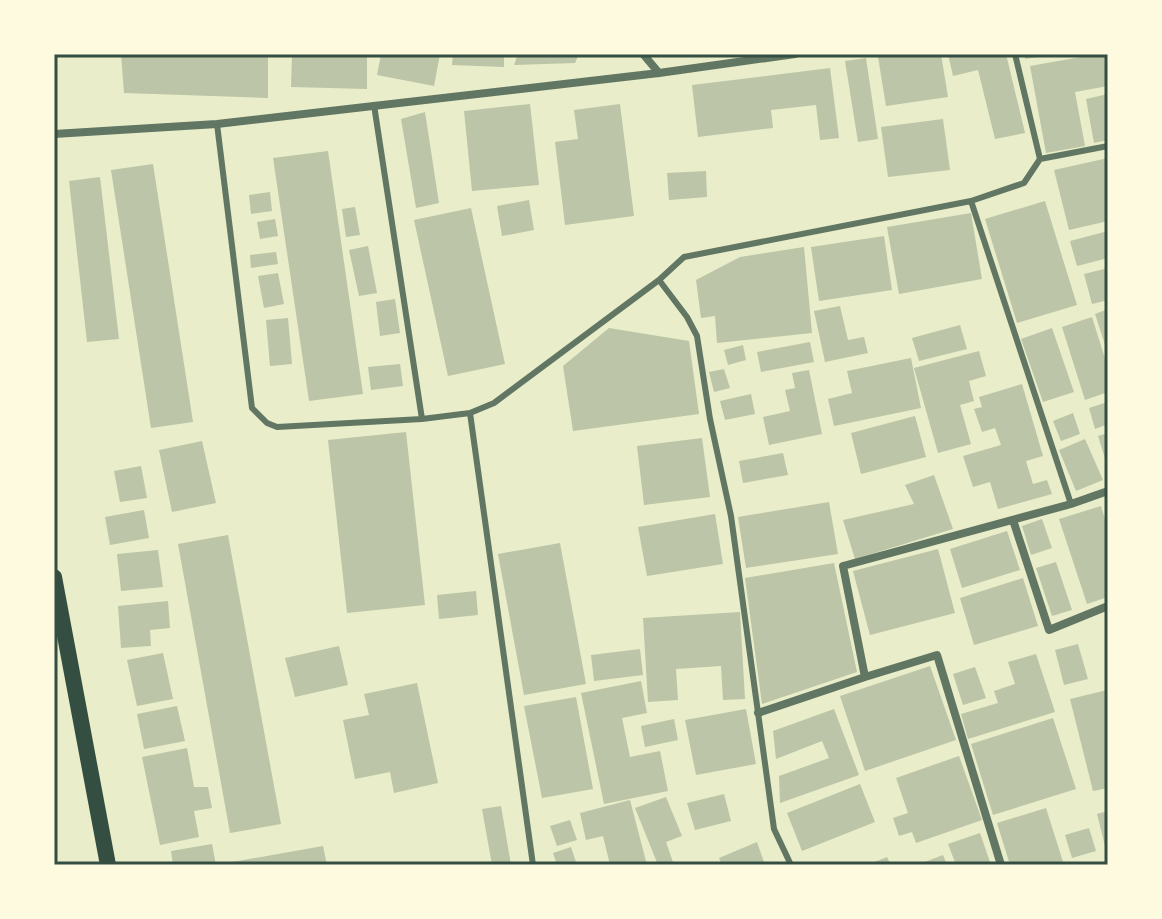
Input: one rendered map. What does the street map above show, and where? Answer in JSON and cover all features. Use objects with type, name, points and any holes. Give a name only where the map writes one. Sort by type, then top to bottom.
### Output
[{"type":"main road","points":[[54,577],[108,865]]},
{"type":"street","points":[[643,54],[659,73]]},
{"type":"street","points":[[54,134],[217,124],[659,73],[795,54]]},
{"type":"street","points":[[865,677],[843,566],[1071,504],[1106,491],[1108,504]]},
{"type":"street","points":[[1013,520],[1049,630],[1108,606]]},
{"type":"street","points":[[758,713],[937,655],[1001,865]]},
{"type":"lane","points":[[1015,54],[1040,159]]},
{"type":"lane","points":[[374,105],[422,419]]},
{"type":"lane","points":[[217,124],[252,408],[258,416],[277,427],[422,419],[470,413],[494,403],[659,280],[684,257],[971,201],[1024,183],[1040,159],[1108,146]]},
{"type":"lane","points":[[971,201],[1071,504]]},
{"type":"lane","points":[[659,280],[697,336],[710,419],[731,516],[774,829],[791,865]]},
{"type":"lane","points":[[470,413],[533,865]]},
{"type":"building","points":[[121,54],[268,54],[268,98],[124,93]]},
{"type":"building","points":[[381,54],[440,54],[434,86],[377,75]]},
{"type":"building","points":[[453,54],[504,54],[504,67],[452,65]]},
{"type":"building","points":[[518,54],[579,54],[575,63],[514,65]]},
{"type":"building","points":[[941,54],[948,97],[886,106],[878,57]]},
{"type":"building","points":[[948,54],[1006,54],[1025,133],[995,139],[978,70],[953,76]]},
{"type":"building","points":[[1024,54],[1045,54],[1045,56],[1025,59]]},
{"type":"building","points":[[1108,54],[1108,86],[1075,92],[1085,146],[1046,153],[1030,66]]},
{"type":"building","points":[[292,55],[367,57],[367,89],[291,87]]},
{"type":"building","points":[[866,58],[878,139],[858,142],[845,61]]},
{"type":"building","points":[[830,68],[839,138],[820,140],[816,105],[771,110],[773,128],[698,137],[692,85]]},
{"type":"building","points":[[1108,94],[1108,140],[1094,143],[1086,99]]},
{"type":"building","points":[[530,104],[539,185],[472,191],[464,111]]},
{"type":"building","points":[[620,104],[634,216],[565,225],[555,142],[578,139],[574,110]]},
{"type":"building","points":[[425,112],[439,203],[416,208],[401,119]]},
{"type":"building","points":[[943,119],[950,170],[888,177],[881,127]]},
{"type":"building","points":[[328,151],[363,394],[309,401],[273,158]]},
{"type":"building","points":[[1108,158],[1108,221],[1069,230],[1054,170]]},
{"type":"building","points":[[153,164],[193,422],[151,428],[111,170]]},
{"type":"building","points":[[706,171],[707,197],[669,200],[667,173]]},
{"type":"building","points":[[100,177],[119,339],[87,342],[69,181]]},
{"type":"building","points":[[270,192],[272,211],[251,214],[249,195]]},
{"type":"building","points":[[529,200],[534,230],[502,236],[497,206]]},
{"type":"building","points":[[1045,201],[1077,305],[1017,323],[985,219]]},
{"type":"building","points":[[355,207],[360,235],[346,237],[342,209]]},
{"type":"building","points":[[471,208],[505,364],[448,376],[414,220]]},
{"type":"building","points":[[971,213],[982,279],[899,294],[887,227]]},
{"type":"building","points":[[275,219],[278,236],[260,239],[257,222]]},
{"type":"building","points":[[1108,231],[1108,258],[1077,266],[1070,241]]},
{"type":"building","points":[[884,236],[892,290],[819,301],[811,247]]},
{"type":"building","points":[[368,246],[377,293],[359,296],[349,250]]},
{"type":"building","points":[[804,247],[812,333],[717,343],[715,316],[701,318],[696,280],[740,257]]},
{"type":"building","points":[[276,252],[278,264],[251,268],[250,255]]},
{"type":"building","points":[[1108,268],[1108,300],[1092,304],[1084,274]]},
{"type":"building","points":[[278,273],[284,304],[264,308],[258,276]]},
{"type":"building","points":[[395,299],[400,333],[380,336],[376,302]]},
{"type":"building","points":[[840,306],[848,340],[864,337],[868,353],[825,362],[814,311]]},
{"type":"building","points":[[1108,309],[1108,351],[1107,351],[1095,314]]},
{"type":"building","points":[[1092,317],[1108,368],[1108,392],[1085,400],[1062,327]]},
{"type":"building","points":[[288,318],[292,364],[270,366],[266,320]]},
{"type":"building","points":[[960,325],[967,349],[919,361],[912,338]]},
{"type":"building","points":[[609,328],[689,341],[699,414],[573,431],[563,366]]},
{"type":"building","points":[[1052,328],[1074,392],[1043,402],[1021,339]]},
{"type":"building","points":[[810,342],[814,362],[761,372],[757,352]]},
{"type":"building","points":[[743,345],[746,360],[728,365],[724,350]]},
{"type":"building","points":[[979,351],[986,376],[969,381],[974,401],[960,405],[971,444],[938,453],[914,368]]},
{"type":"building","points":[[911,358],[921,408],[834,426],[828,399],[852,393],[847,371]]},
{"type":"building","points":[[400,364],[403,386],[371,390],[368,367]]},
{"type":"building","points":[[724,369],[730,388],[714,392],[709,372]]},
{"type":"building","points":[[809,370],[822,434],[769,445],[763,417],[790,411],[785,390],[795,388],[792,373]]},
{"type":"building","points":[[1022,384],[1043,456],[1026,461],[1033,484],[1047,480],[1052,494],[998,509],[990,482],[973,487],[963,456],[1001,445],[995,428],[982,432],[974,409],[982,407],[979,397]]},
{"type":"building","points":[[751,394],[755,414],[725,420],[720,401]]},
{"type":"building","points":[[1108,402],[1108,424],[1095,429],[1089,408]]},
{"type":"building","points":[[1073,413],[1080,434],[1061,441],[1053,421]]},
{"type":"building","points":[[915,416],[926,457],[861,474],[851,433]]},
{"type":"building","points":[[406,432],[425,605],[347,613],[328,440]]},
{"type":"building","points":[[1108,433],[1108,465],[1107,465],[1098,436]]},
{"type":"building","points":[[702,438],[710,497],[644,505],[637,446]]},
{"type":"building","points":[[1085,439],[1103,480],[1076,491],[1059,450]]},
{"type":"building","points":[[202,441],[216,503],[172,512],[159,450]]},
{"type":"building","points":[[783,453],[788,475],[743,483],[739,461]]},
{"type":"building","points":[[141,466],[147,498],[120,502],[114,471]]},
{"type":"building","points":[[934,475],[953,529],[855,559],[843,520],[914,504],[905,485]]},
{"type":"building","points":[[829,502],[838,554],[746,568],[738,517]]},
{"type":"building","points":[[1101,506],[1108,529],[1108,597],[1087,604],[1059,519]]},
{"type":"building","points":[[144,510],[149,538],[110,545],[105,517]]},
{"type":"building","points":[[715,514],[723,564],[647,576],[638,527]]},
{"type":"building","points":[[1042,519],[1052,548],[1031,555],[1022,526]]},
{"type":"building","points":[[1007,531],[1020,570],[962,588],[950,549]]},
{"type":"building","points":[[228,535],[281,824],[230,833],[178,544]]},
{"type":"building","points":[[560,543],[586,684],[524,695],[498,554]]},
{"type":"building","points":[[938,549],[955,613],[870,635],[853,571]]},
{"type":"building","points":[[158,550],[163,587],[121,591],[117,554]]},
{"type":"building","points":[[1056,562],[1072,610],[1052,616],[1036,568]]},
{"type":"building","points":[[834,563],[857,672],[762,704],[745,578]]},
{"type":"building","points":[[1023,578],[1038,626],[974,645],[960,598]]},
{"type":"building","points":[[476,591],[478,615],[439,619],[437,595]]},
{"type":"building","points":[[168,601],[170,628],[150,630],[151,646],[121,648],[118,606]]},
{"type":"building","points":[[740,612],[745,699],[723,700],[721,666],[676,669],[678,700],[648,702],[643,618]]},
{"type":"building","points":[[1078,644],[1088,679],[1064,685],[1055,650]]},
{"type":"building","points":[[339,646],[348,685],[295,697],[285,658]]},
{"type":"building","points":[[640,649],[643,675],[594,681],[591,655]]},
{"type":"building","points":[[163,653],[173,699],[137,706],[127,660]]},
{"type":"building","points":[[1036,654],[1055,712],[968,739],[961,714],[998,703],[994,691],[1015,684],[1008,662]]},
{"type":"building","points":[[930,666],[956,740],[865,771],[840,696]]},
{"type":"building","points":[[975,667],[986,698],[963,705],[953,674]]},
{"type":"building","points":[[641,681],[647,713],[622,718],[630,757],[660,751],[668,791],[604,804],[581,693]]},
{"type":"building","points":[[417,683],[438,783],[394,793],[390,772],[355,779],[343,720],[369,715],[364,694]]},
{"type":"building","points":[[1107,690],[1108,788],[1093,791],[1070,699]]},
{"type":"building","points":[[576,697],[593,789],[542,798],[524,706]]},
{"type":"building","points":[[177,706],[185,741],[144,749],[137,714]]},
{"type":"building","points":[[746,709],[756,764],[696,775],[685,720]]},
{"type":"building","points":[[834,709],[859,775],[780,803],[779,776],[829,758],[822,741],[776,759],[773,731]]},
{"type":"building","points":[[1053,718],[1076,789],[993,815],[971,744]]},
{"type":"building","points":[[674,719],[678,740],[645,747],[641,726]]},
{"type":"building","points":[[187,748],[194,787],[208,787],[212,808],[194,811],[199,837],[160,845],[142,757]]},
{"type":"building","points":[[959,756],[982,820],[916,843],[912,832],[899,836],[893,818],[908,813],[896,778]]},
{"type":"building","points":[[860,784],[875,822],[802,851],[787,813]]},
{"type":"building","points":[[724,794],[731,821],[695,830],[687,803]]},
{"type":"building","points":[[666,797],[682,836],[666,842],[674,865],[658,865],[635,808]]},
{"type":"building","points":[[630,800],[647,865],[610,865],[603,836],[586,840],[580,813]]},
{"type":"building","points":[[501,806],[511,865],[492,865],[482,809]]},
{"type":"building","points":[[1046,808],[1064,865],[1010,865],[997,823]]},
{"type":"building","points":[[1108,811],[1108,854],[1107,854],[1097,814]]},
{"type":"building","points":[[570,820],[577,840],[557,846],[550,826]]},
{"type":"building","points":[[1089,828],[1096,851],[1072,858],[1065,835]]},
{"type":"building","points":[[980,833],[991,865],[956,865],[948,844]]},
{"type":"building","points":[[757,842],[765,865],[722,865],[719,858]]},
{"type":"building","points":[[212,844],[216,865],[173,865],[171,851]]},
{"type":"building","points":[[323,846],[327,865],[233,865],[232,862]]},
{"type":"building","points":[[571,847],[577,865],[557,865],[553,853]]},
{"type":"building","points":[[943,855],[947,865],[917,865]]},
{"type":"building","points":[[887,857],[891,865],[867,865]]}]
